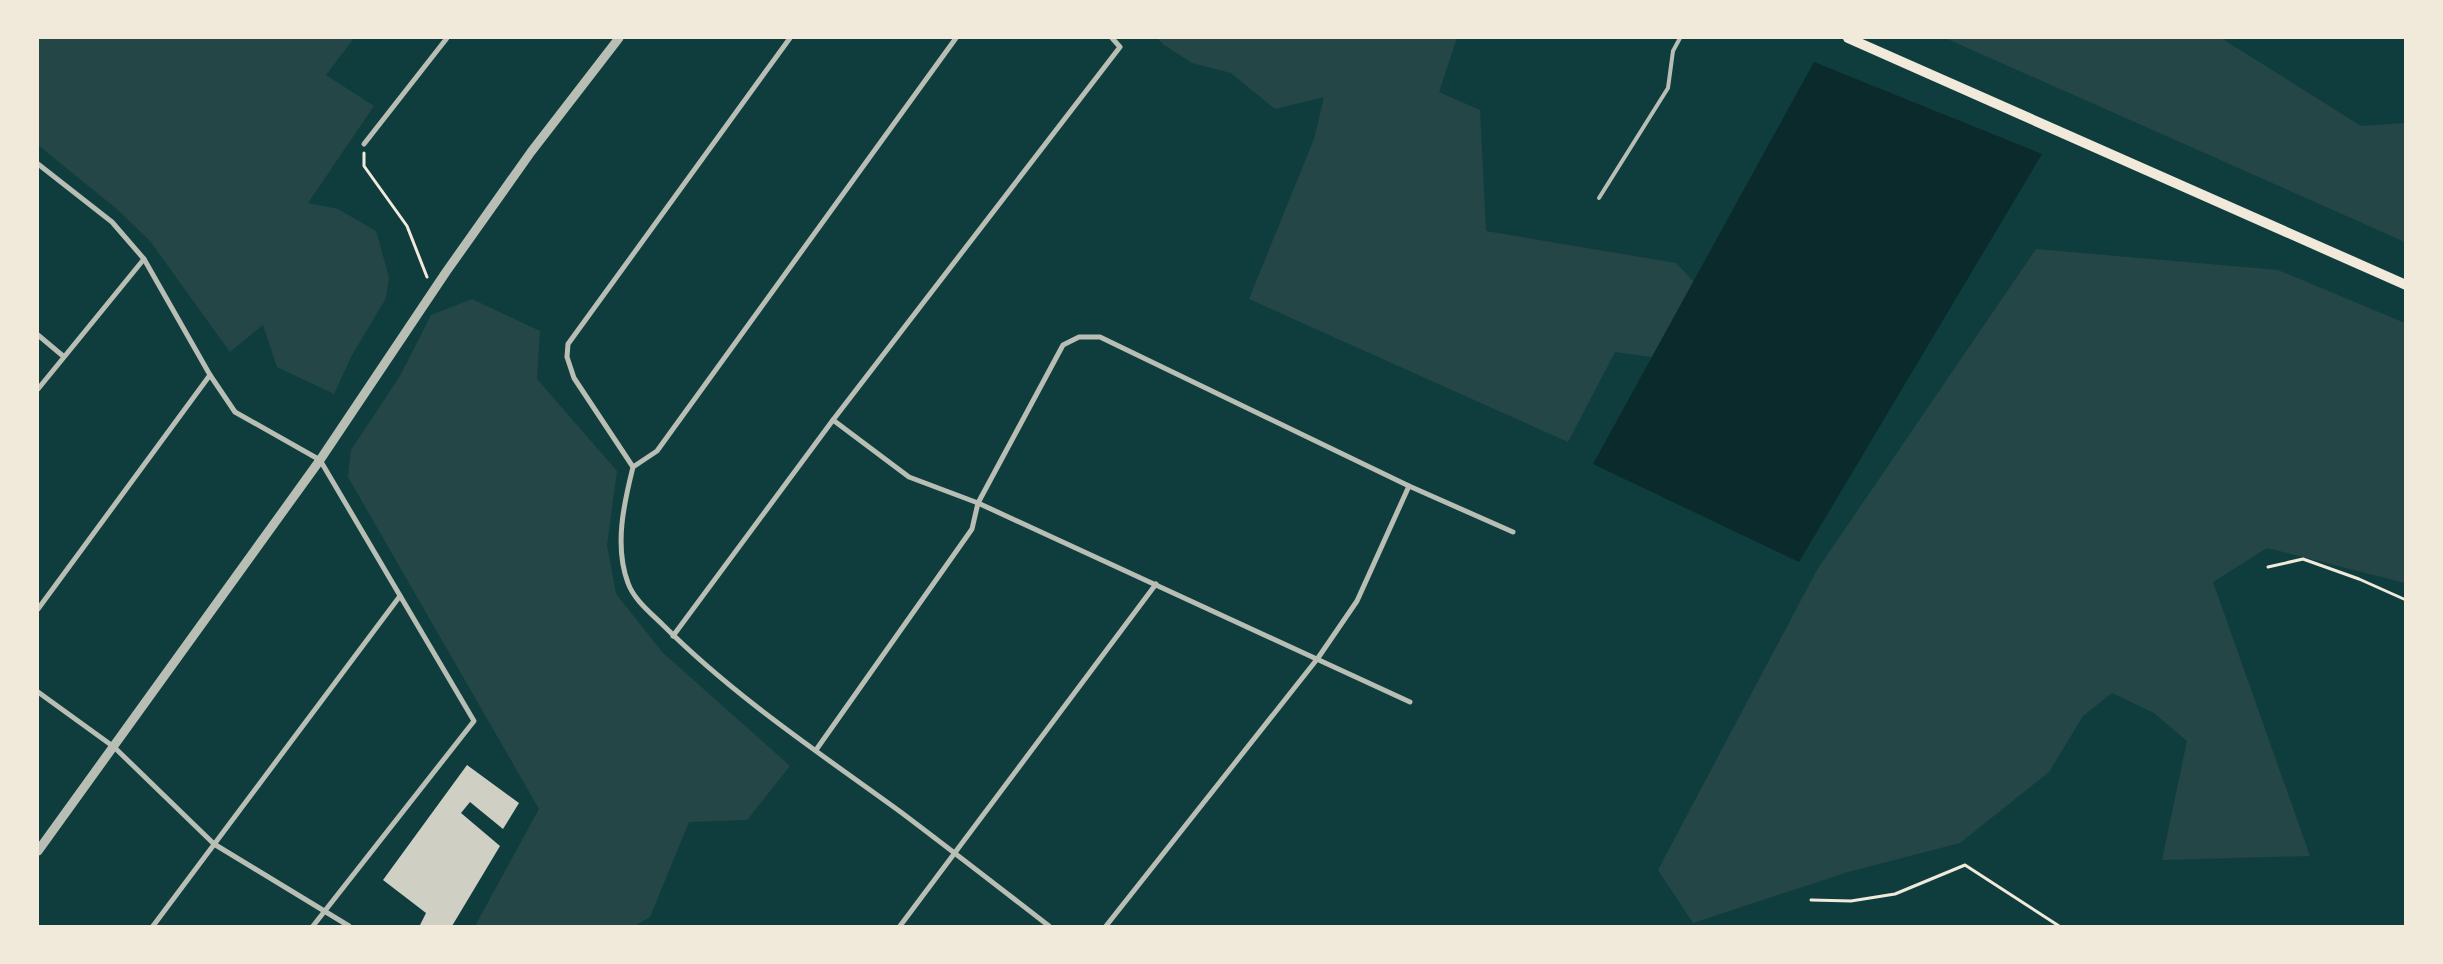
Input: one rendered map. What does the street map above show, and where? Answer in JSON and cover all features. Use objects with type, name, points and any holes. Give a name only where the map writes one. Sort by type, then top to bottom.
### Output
[{"type":"main road","points":[[1848,38],[2406,285]]},
{"type":"street","points":[[364,144],[447,38]]},
{"type":"street","points":[[38,851],[320,460],[432,292],[531,152],[619,38]]},
{"type":"street","points":[[633,467],[574,378],[567,357],[568,344],[790,38]]},
{"type":"street","points":[[956,38],[657,451],[633,467],[623,505],[622,539],[627,582],[636,598],[709,669],[955,853],[1048,926]]},
{"type":"street","points":[[673,636],[833,420],[1120,47],[1112,38]]},
{"type":"street","points":[[38,164],[112,222],[144,259],[210,375],[235,412],[320,460],[474,721],[313,926]]},
{"type":"street","points":[[38,389],[144,259]]},
{"type":"street","points":[[38,335],[64,356]]},
{"type":"street","points":[[816,750],[972,529],[978,503],[1063,346],[1079,336],[1100,337],[1410,486],[1512,532]]},
{"type":"street","points":[[38,609],[210,375]]},
{"type":"street","points":[[833,420],[909,477],[978,503],[1410,702]]},
{"type":"street","points":[[1106,926],[1318,658],[1357,601],[1410,486]]},
{"type":"street","points":[[900,926],[1156,584]]},
{"type":"street","points":[[153,926],[400,596]]},
{"type":"street","points":[[38,692],[114,747],[214,844],[349,926]]},
{"type":"lane","points":[[1599,198],[1668,88],[1673,52],[1680,38]]},
{"type":"path","points":[[364,144],[364,166],[406,226],[422,260],[432,292]]},
{"type":"path","points":[[2268,567],[2303,559],[2359,579],[2406,600]]},
{"type":"path","points":[[1811,900],[1851,901],[1895,894],[1965,864],[2059,926]]},
{"type":"shaded area","points":[[38,38],[354,38],[326,75],[374,106],[308,203],[338,209],[376,231],[389,277],[386,298],[351,357],[334,394],[277,367],[263,325],[230,352],[150,241],[118,210],[38,145]]},
{"type":"shaded area","points":[[1157,38],[1457,38],[1439,92],[1480,110],[1486,231],[1676,263],[1731,321],[1725,367],[1615,352],[1568,442],[1249,299],[1314,139],[1324,97],[1275,109],[1231,73],[1192,63],[1164,45]]},
{"type":"shaded area","points":[[1945,38],[2221,38],[2361,126],[2405,123],[2405,242]]},
{"type":"shaded area","points":[[1814,62],[2042,154],[1799,562],[1593,464]]},
{"type":"shaded area","points":[[2036,249],[2278,270],[2405,323],[2405,583],[2267,548],[2213,582],[2310,856],[2162,860],[2187,741],[2154,713],[2112,693],[2083,716],[2049,772],[1960,843],[1848,872],[1693,923],[1658,870],[1817,570]]},
{"type":"shaded area","points":[[472,299],[540,331],[537,379],[617,471],[607,545],[616,594],[663,653],[790,766],[747,820],[689,822],[650,917],[635,926],[475,926],[539,809],[348,477],[351,450],[400,376],[431,315]]},
{"type":"building","points":[[467,765],[519,803],[503,829],[470,802],[461,813],[500,846],[452,926],[422,926],[420,925],[426,913],[383,880]]}]
